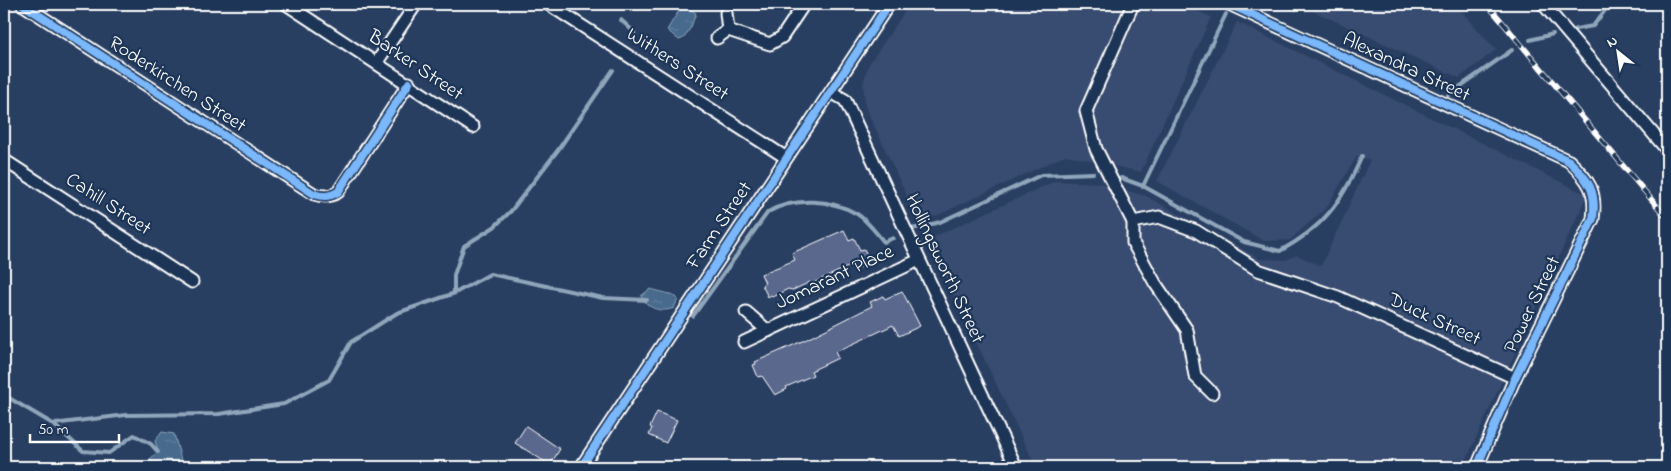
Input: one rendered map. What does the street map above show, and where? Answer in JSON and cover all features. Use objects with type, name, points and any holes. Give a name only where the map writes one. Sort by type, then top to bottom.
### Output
[{"type":"street","name":"Roderkirchen Street","points":[[22,4],[314,194],[330,196],[338,192],[409,83]]},
{"type":"street","name":"Barker Street","points":[[286,4],[409,83],[473,127]]},
{"type":"street","points":[[377,62],[416,4]]},
{"type":"street","name":"Withers Street","points":[[548,4],[785,157]]},
{"type":"street","points":[[728,30],[770,44],[782,37],[804,4]]},
{"type":"street","name":"Farm Street","points":[[581,467],[785,157],[831,92],[889,4]]},
{"type":"street","points":[[1133,4],[1086,111],[1096,149],[1133,222],[1133,243],[1155,283],[1186,330],[1195,376],[1212,393]]},
{"type":"street","name":"Alexandra Street","points":[[1229,4],[1569,161]]},
{"type":"street","points":[[1543,4],[1667,150]]},
{"type":"street","points":[[726,12],[728,30]]},
{"type":"street","points":[[717,38],[728,30]]},
{"type":"street","name":"Hollingsworth Street","points":[[831,92],[845,100],[1016,467]]},
{"type":"street","name":"Cahill Street","points":[[4,160],[192,282]]},
{"type":"street","name":"Power Street","points":[[1477,467],[1515,378],[1593,219],[1596,200],[1581,173],[1569,161]]},
{"type":"street","name":"Duck Street","points":[[1133,222],[1159,217],[1196,231],[1258,270],[1338,297],[1515,378]]},
{"type":"street","name":"Jomarant Place","points":[[744,342],[919,260]]},
{"type":"street","name":"Jomarant Place","points":[[746,312],[768,331]]},
{"type":"shaded area","points":[[910,4],[1182,4],[1211,17],[1141,172],[1066,155],[934,217],[917,218],[865,106],[863,83],[869,64]]},
{"type":"shaded area","points":[[1298,4],[1455,4],[1496,50],[1459,78]]},
{"type":"shaded area","points":[[1237,22],[1587,195],[1463,467],[1036,467],[927,240],[1055,181],[1099,183],[1146,196],[1260,259],[1286,260],[1297,255],[1321,266],[1370,160],[1357,156],[1327,207],[1290,240],[1264,241],[1157,181]]},
{"type":"water","points":[[683,4],[696,13],[691,27],[684,38],[679,40],[667,30]]},
{"type":"water","points":[[650,289],[674,295],[678,299],[674,308],[660,310],[647,304],[641,296]]},
{"type":"water","points":[[162,432],[174,434],[183,467],[151,467],[150,459],[158,452],[155,441]]},
{"type":"building","points":[[844,230],[849,240],[854,238],[860,250],[864,249],[868,257],[864,259],[866,264],[855,270],[852,265],[811,284],[810,282],[793,290],[788,289],[768,297],[762,285],[765,283],[761,274],[795,260],[792,253]]},
{"type":"building","points":[[902,291],[920,326],[899,336],[893,325],[835,352],[838,358],[811,371],[813,375],[786,387],[787,389],[775,395],[762,376],[758,377],[753,365],[756,364],[755,362],[807,339],[872,306],[870,302],[883,296],[885,299]]},
{"type":"building","points":[[657,412],[677,420],[666,443],[649,435],[652,428],[650,427]]},
{"type":"building","points":[[526,426],[560,449],[550,465],[515,443]]},
{"type":"waterway","points":[[1576,29],[1593,26],[1610,4]]},
{"type":"waterway","points":[[1143,186],[1226,14]]},
{"type":"waterway","points":[[621,20],[634,32],[634,37]]},
{"type":"waterway","points":[[1530,40],[1553,34]]},
{"type":"waterway","points":[[1448,95],[1512,50]]},
{"type":"waterway","points":[[454,293],[454,275],[464,246],[494,227],[511,211],[558,150],[613,70]]},
{"type":"waterway","points":[[1121,178],[1143,186],[1244,242],[1280,251],[1309,232],[1330,212],[1347,187],[1362,156]]},
{"type":"waterway","points":[[912,229],[940,222],[1041,175],[1093,173]]},
{"type":"waterway","points":[[691,315],[693,316],[768,212],[778,207],[801,202],[836,205],[861,217],[884,242],[893,238]]},
{"type":"waterway","points":[[4,395],[53,424],[126,415],[219,414],[284,404],[329,380],[351,342],[397,313],[455,293],[490,274],[603,298],[647,300]]},
{"type":"waterway","points":[[53,424],[83,451],[109,453],[134,435],[151,444],[158,452]]},
{"type":"railway","points":[[1487,4],[1667,218]]},
{"type":"cycle path","points":[[22,4],[314,194],[320,196],[329,196],[338,192],[409,83]]},
{"type":"cycle path","points":[[581,467],[889,4]]},
{"type":"cycle path","points":[[1229,4],[1569,161],[1582,174],[1590,187],[1594,201],[1593,219],[1515,378],[1477,467]]}]
